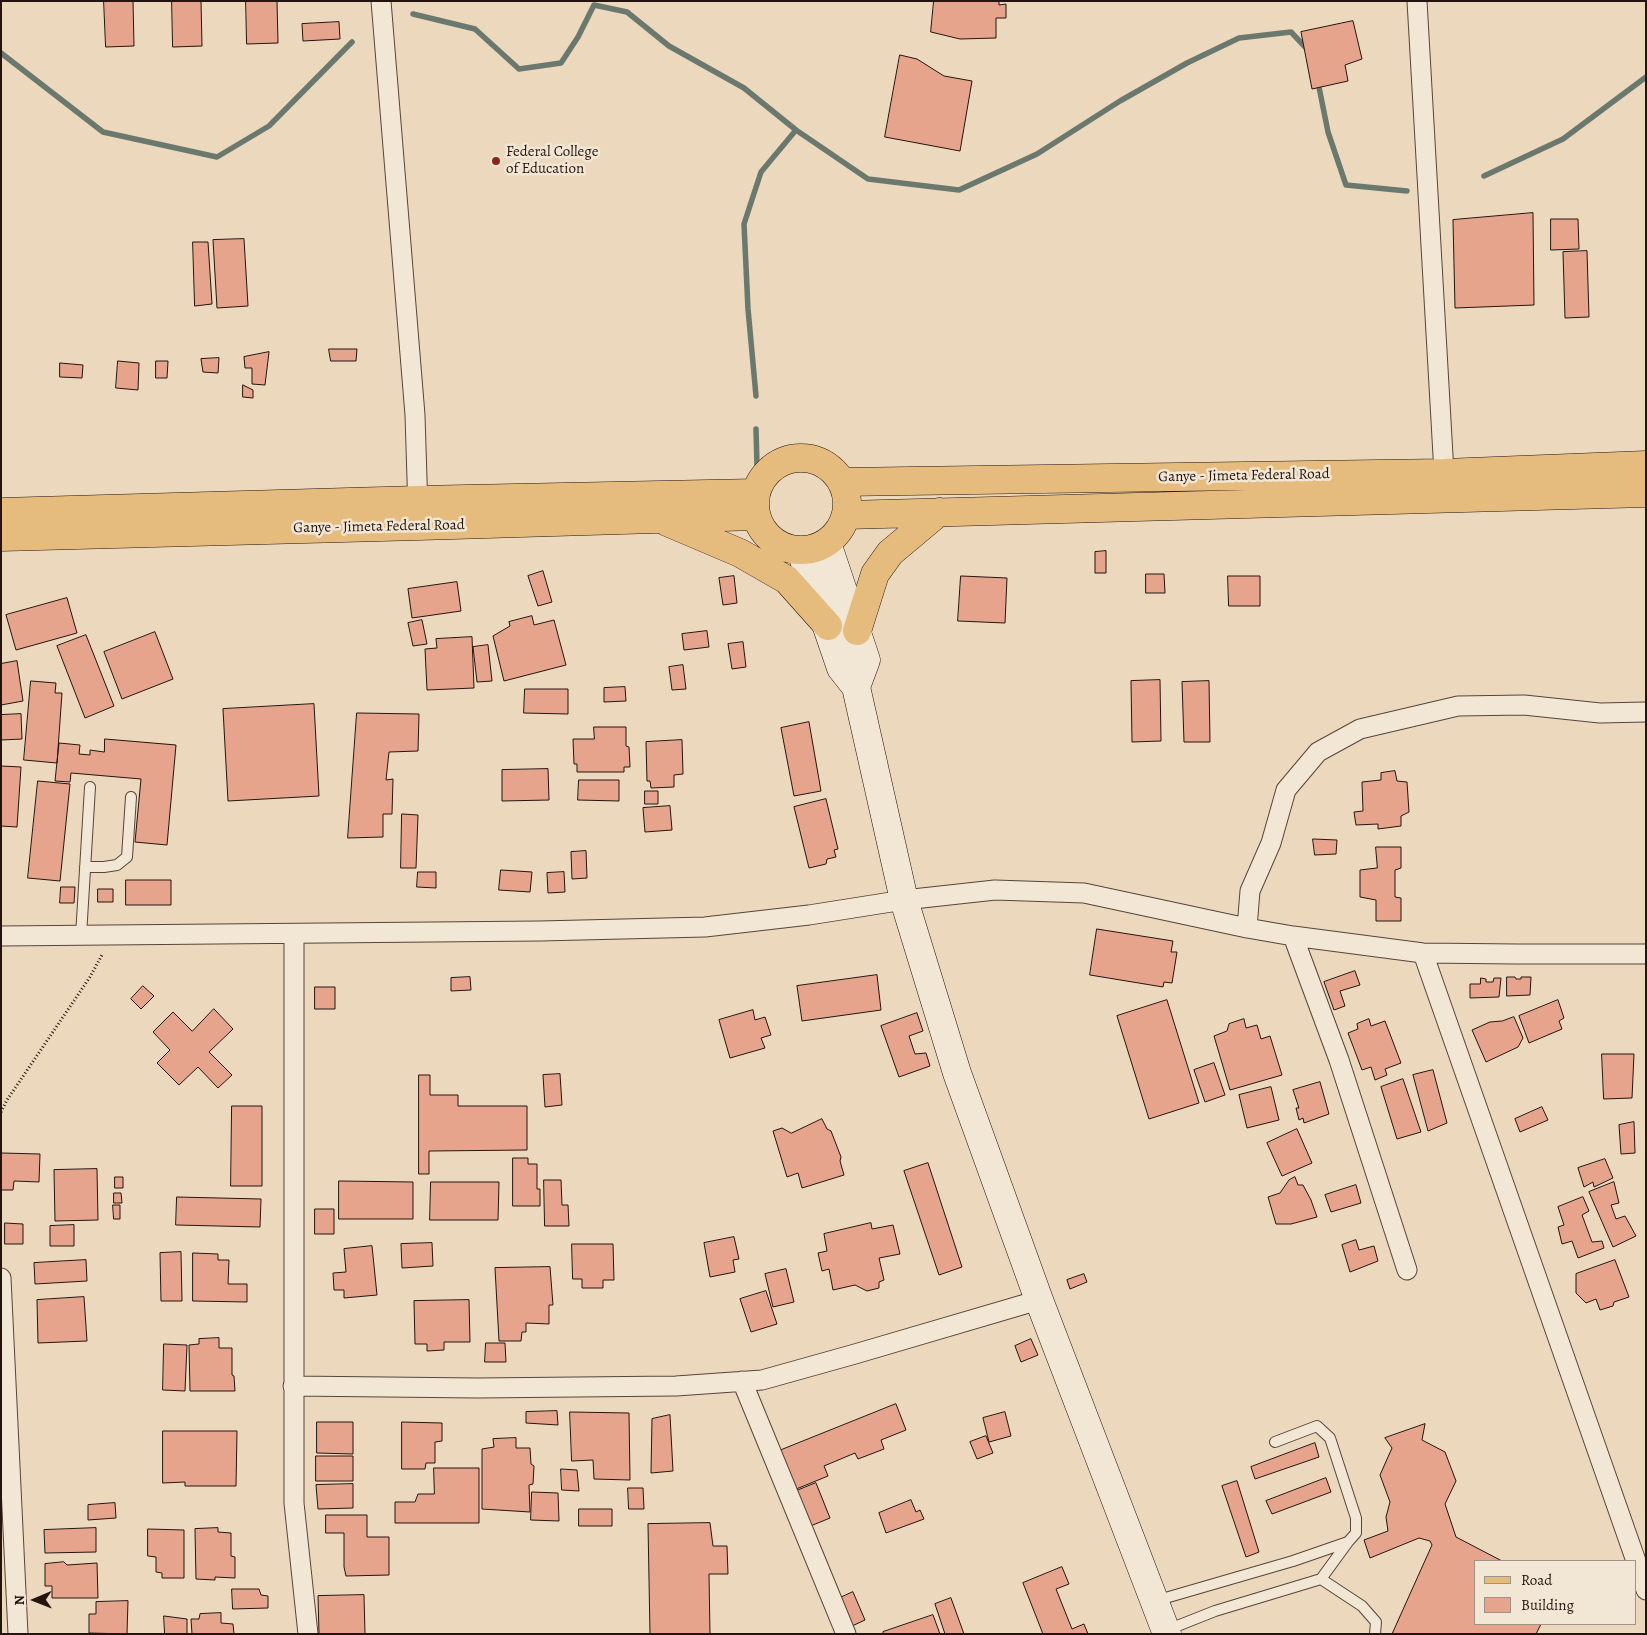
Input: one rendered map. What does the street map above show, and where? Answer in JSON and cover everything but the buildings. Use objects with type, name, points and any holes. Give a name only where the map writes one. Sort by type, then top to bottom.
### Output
[{"type":"main road","points":[[795,458],[817,460],[835,473],[842,482],[846,493],[846,515],[839,530],[827,543],[818,548],[801,550],[785,548],[775,543],[760,526],[756,504],[760,483],[774,466],[795,458]]},
{"type":"main road","name":"Ganye - Jimeta Federal Road","points":[[842,482],[1444,473],[1646,465]]},
{"type":"main road","name":"Ganye - Jimeta Federal Road","points":[[846,515],[1646,492]]},
{"type":"main road","name":"Ganye - Jimeta Federal Road","points":[[1,537],[418,513],[756,504]]},
{"type":"main road","name":"Ganye - Jimeta Federal Road","points":[[1,512],[418,513],[661,519],[756,504]]},
{"type":"main road","points":[[857,631],[875,574],[890,553],[939,512]]},
{"type":"main road","points":[[661,519],[740,553],[787,580],[828,626]]},
{"type":"main road","points":[[827,543],[866,660],[856,687]]},
{"type":"main road","points":[[801,550],[841,668],[856,687],[904,900],[956,1073],[1039,1300],[1166,1632]]},
{"type":"street","points":[[381,1],[415,415],[418,513]]},
{"type":"street","points":[[1417,1],[1444,473]]},
{"type":"street","points":[[1247,928],[1250,891],[1270,843],[1286,790],[1318,752],[1360,729],[1458,706],[1524,705],[1600,712],[1646,712]]},
{"type":"street","points":[[1,936],[540,931],[705,927],[904,900],[995,890],[1084,893],[1247,928],[1293,936],[1423,952],[1646,954]]},
{"type":"street","points":[[294,934],[294,1503],[308,1634]]},
{"type":"street","points":[[1293,936],[1339,1060],[1407,1270]]},
{"type":"street","points":[[1423,952],[1635,1560]]},
{"type":"street","points":[[1,1278],[18,1634]]},
{"type":"street","points":[[293,1386],[478,1388],[676,1386],[762,1380],[1039,1300]]},
{"type":"street","points":[[742,1381],[846,1634]]},
{"type":"street","points":[[1637,1565],[1646,1590]]},
{"type":"lane","points":[[81,936],[90,787]]},
{"type":"lane","points":[[85,866],[104,867],[117,865],[127,857],[131,797]]},
{"type":"lane","points":[[1166,1632],[1215,1611],[1321,1579],[1356,1533],[1356,1518],[1330,1438],[1317,1426],[1275,1442]]},
{"type":"lane","points":[[1155,1601],[1293,1561],[1348,1542]]},
{"type":"lane","points":[[1321,1579],[1362,1606],[1376,1622],[1375,1634]]},
{"type":"path","points":[[1,1112],[7,1100],[90,977],[112,936]]},
{"type":"waterway","points":[[413,14],[475,29],[519,69],[561,63],[578,37],[594,5],[627,12],[669,46],[744,88],[796,130],[868,179],[959,190],[1037,154],[1120,101],[1187,63],[1239,38],[1291,32],[1308,50]]},
{"type":"waterway","points":[[1,53],[103,132],[217,157],[269,126],[352,42]]},
{"type":"waterway","points":[[1484,176],[1563,139],[1646,77]]},
{"type":"waterway","points":[[1318,82],[1328,132],[1346,185],[1407,191]]},
{"type":"waterway","points":[[756,396],[748,309],[744,224],[761,172],[796,130]]},
{"type":"waterway","points":[[756,429],[757,466]]},
{"type":"place","name":"Federal College of Education","points":[[496,161]]}]
